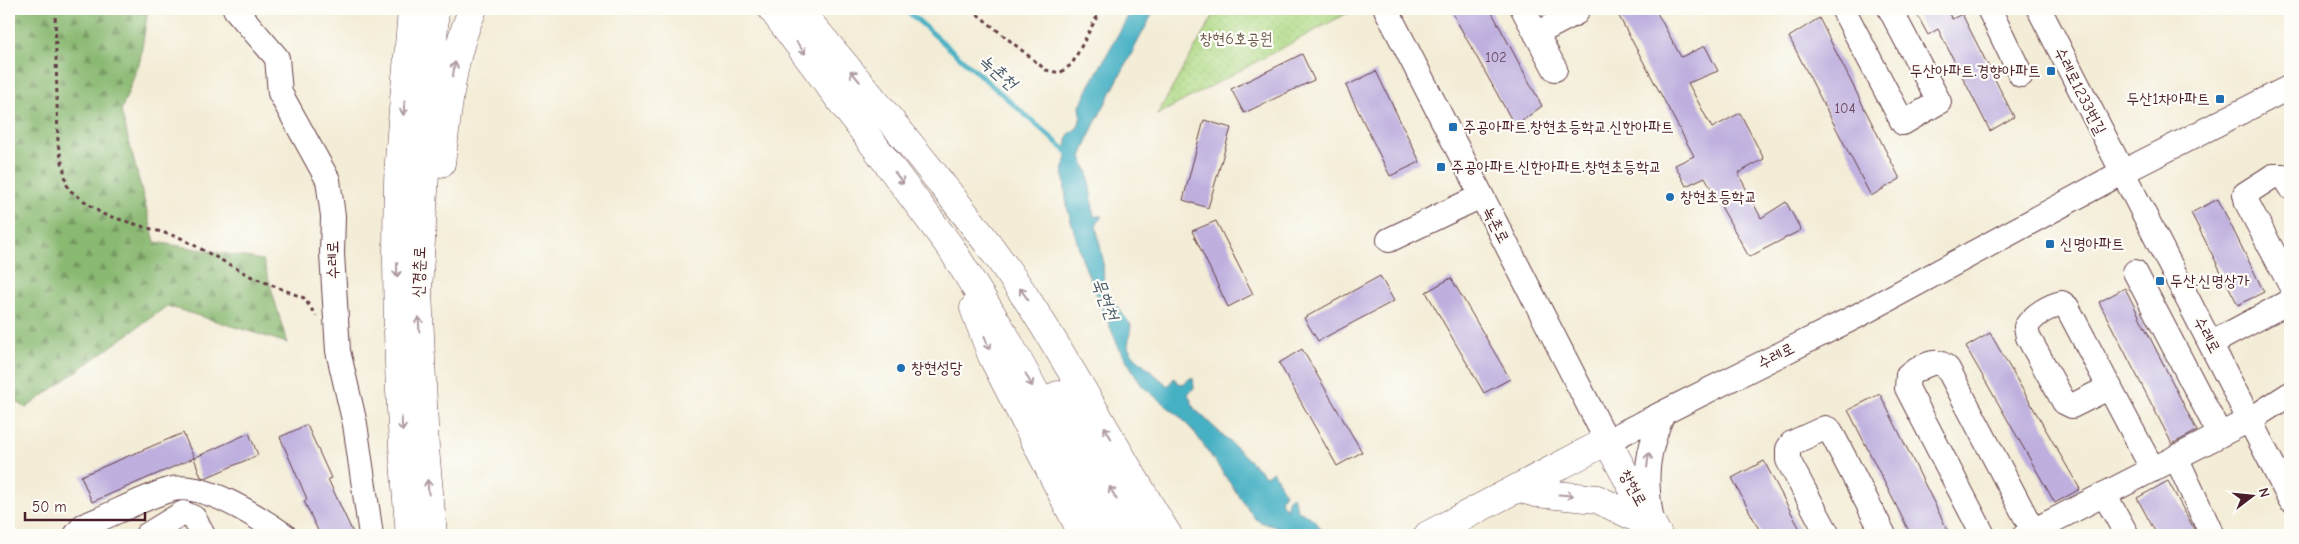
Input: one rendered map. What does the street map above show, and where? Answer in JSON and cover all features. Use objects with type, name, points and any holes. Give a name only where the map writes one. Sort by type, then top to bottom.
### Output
[{"type":"main road","name":"신경춘로","points":[[410,535],[399,375],[397,279],[398,180],[412,9]]},
{"type":"main road","name":"신경춘로","points":[[433,535],[425,449],[418,290],[435,9]]},
{"type":"main road","points":[[418,290],[440,170],[455,61],[462,32],[473,9]]},
{"type":"main road","points":[[772,9],[951,248],[1004,334],[1112,535]]},
{"type":"main road","points":[[798,9],[876,101],[972,223],[1027,299],[1081,384],[1137,486],[1168,535]]},
{"type":"main road","points":[[876,101],[989,273],[1137,535]]},
{"type":"main road","points":[[951,248],[992,356],[1083,535]]},
{"type":"main road","name":"수레로","points":[[1428,535],[1607,441]]},
{"type":"main road","name":"창현로","points":[[1607,441],[1656,530]]},
{"type":"main road","points":[[1518,488],[1536,493],[1597,499],[1656,530]]},
{"type":"street","name":"수레로","points":[[235,9],[277,58],[280,93],[328,180],[333,216],[332,254],[338,351],[355,424],[371,535]]},
{"type":"street","name":"녹촌로","points":[[1386,9],[1607,441]]},
{"type":"street","points":[[1523,9],[1555,69]]},
{"type":"street","points":[[1536,34],[1576,13],[1577,9]]},
{"type":"street","points":[[1843,9],[1903,123],[1939,102],[1890,9]]},
{"type":"street","points":[[1989,9],[2021,75]]},
{"type":"street","name":"수레로1233번길","points":[[2039,9],[2121,173]]},
{"type":"street","name":"수레로","points":[[1607,441],[1857,316],[2121,173],[2290,87]]},
{"type":"street","name":"수레로","points":[[2121,173],[2251,419],[2290,499]]},
{"type":"street","points":[[2290,187],[2283,176],[2273,176],[2245,194],[2247,203],[2290,284]]},
{"type":"street","points":[[1389,240],[1481,196]]},
{"type":"street","points":[[2134,272],[2220,435]]},
{"type":"street","points":[[2212,344],[2287,311]]},
{"type":"street","points":[[1983,535],[1907,388],[1908,375],[1936,362],[1943,363],[1948,369],[2029,533],[2251,419],[2290,394]]},
{"type":"street","points":[[2110,387],[2153,470]]},
{"type":"street","points":[[1656,530],[1647,494],[1648,457],[1652,438],[1663,413]]},
{"type":"street","points":[[1828,535],[1788,460],[1788,449],[1792,443],[1825,428],[1830,430],[1876,532]]},
{"type":"street","points":[[2176,457],[2212,535]]},
{"type":"street","points":[[76,535],[83,526],[171,489],[196,490],[223,499],[260,518],[284,535]]},
{"type":"street","points":[[2104,494],[2127,535]]},
{"type":"street","points":[[147,535],[183,513],[194,518],[204,535]]},
{"type":"path","points":[[55,9],[58,144],[68,189],[102,214],[181,238],[250,276],[304,298],[319,321]]},
{"type":"path","points":[[971,9],[1046,70],[1060,73],[1072,64],[1102,9]]},
{"type":"green space","points":[[9,9],[148,9],[140,61],[121,111],[155,242],[263,260],[287,343],[167,306],[26,408],[9,396]]},
{"type":"green space","name":"창현6호공원","points":[[1217,9],[1355,9],[1157,115]]},
{"type":"water","name":"묵현천","points":[[1132,9],[1155,9],[1093,127],[1081,157],[1088,173],[1094,216],[1102,216],[1096,225],[1103,259],[1104,289],[1131,325],[1128,347],[1134,356],[1168,386],[1174,378],[1178,383],[1183,384],[1190,378],[1193,378],[1194,388],[1188,394],[1194,408],[1266,476],[1273,471],[1285,493],[1280,500],[1286,509],[1289,498],[1293,496],[1298,511],[1314,520],[1323,535],[1293,535],[1286,530],[1255,519],[1195,433],[1180,417],[1142,386],[1118,346],[1083,262],[1067,207],[1063,171],[1067,155],[1068,135],[1078,127],[1081,116],[1080,106]]},
{"type":"building","points":[[1450,9],[1490,9],[1542,106],[1515,126]]},
{"type":"building","points":[[1615,9],[1655,9],[1681,57],[1705,46],[1718,71],[1688,83],[1712,128],[1740,113],[1764,159],[1738,173],[1761,218],[1786,202],[1801,230],[1749,257],[1705,177],[1686,186],[1675,165],[1694,156]]},
{"type":"building","points":[[1914,9],[1946,9],[1952,19],[1962,14],[2014,117],[1990,131],[1938,29],[1928,35]]},
{"type":"building","points":[[1819,18],[1900,179],[1871,196],[1789,37]]},
{"type":"building","points":[[1302,54],[1314,80],[1244,113],[1231,89]]},
{"type":"building","points":[[1376,71],[1420,162],[1390,176],[1346,86]]},
{"type":"building","points":[[1204,120],[1231,128],[1208,208],[1183,200]]},
{"type":"building","points":[[2218,199],[2264,292],[2238,305],[2191,213]]},
{"type":"building","points":[[1216,221],[1253,294],[1228,307],[1192,231]]},
{"type":"building","points":[[1380,276],[1394,301],[1318,341],[1304,318]]},
{"type":"building","points":[[1451,278],[1510,379],[1484,393],[1426,292]]},
{"type":"building","points":[[2125,288],[2197,431],[2172,444],[2099,302]]},
{"type":"building","points":[[1990,333],[2080,489],[2055,503],[1966,347]]},
{"type":"building","points":[[1302,349],[1362,452],[1337,466],[1279,363]]},
{"type":"building","points":[[1880,394],[1950,535],[1911,535],[1848,410]]},
{"type":"building","points":[[307,425],[331,478],[328,479],[354,535],[320,535],[304,501],[307,499],[280,437]]},
{"type":"building","points":[[183,433],[194,458],[92,502],[81,476]]},
{"type":"building","points":[[249,433],[258,455],[205,478],[201,477],[194,458]]},
{"type":"building","points":[[1764,461],[1803,535],[1762,535],[1732,478]]},
{"type":"building","points":[[2168,481],[2197,535],[2157,535],[2137,498]]},
{"type":"waterway","name":"녹촌천","points":[[905,9],[1072,156]]},
{"type":"place","name":"두산아파트.경향아파트","points":[[2051,71]]},
{"type":"place","name":"두산1차아파트","points":[[2220,99]]},
{"type":"place","name":"주공아파트.창현초등학교.신한아파트","points":[[1453,127]]},
{"type":"place","name":"주공아파트.신한아파트.창현초등학교","points":[[1441,167]]},
{"type":"place","name":"창현초등학교","points":[[1670,197]]},
{"type":"place","name":"신명아파트","points":[[2050,244]]},
{"type":"place","name":"두산.신명상가","points":[[2160,281]]},
{"type":"place","name":"창현성당","points":[[901,368]]}]
